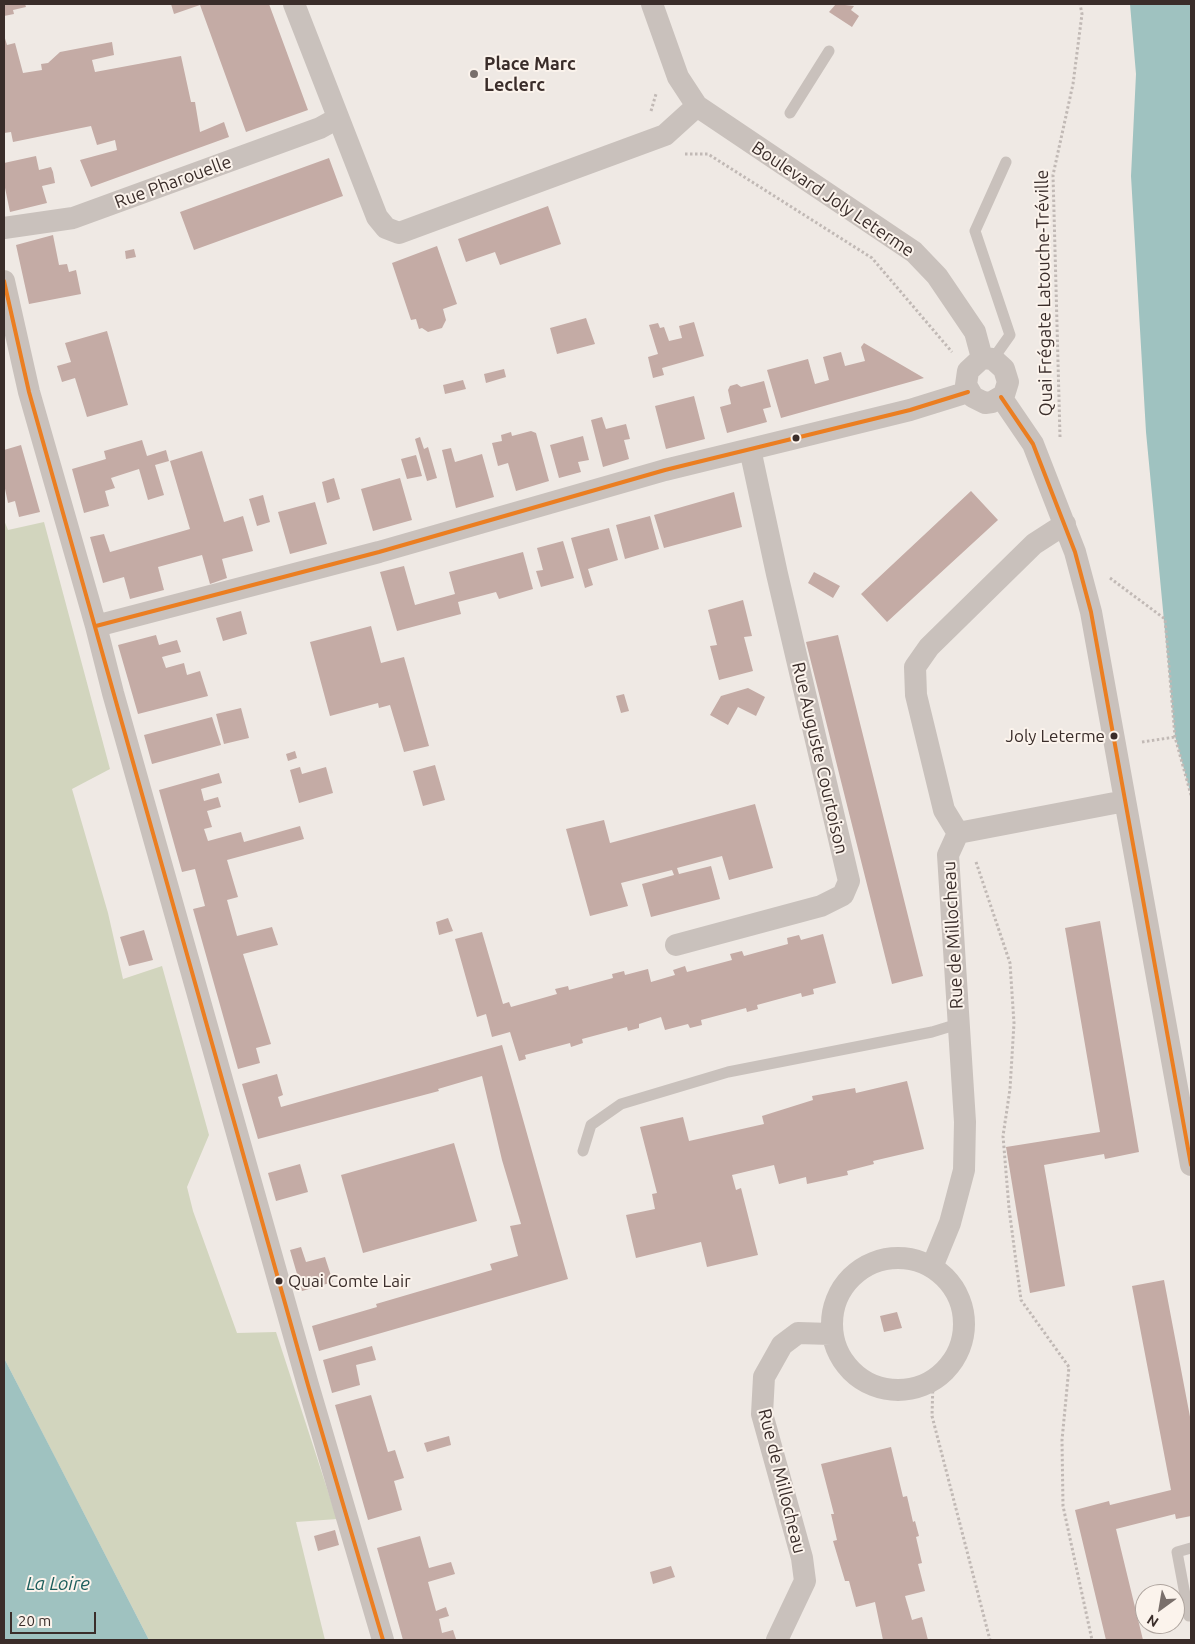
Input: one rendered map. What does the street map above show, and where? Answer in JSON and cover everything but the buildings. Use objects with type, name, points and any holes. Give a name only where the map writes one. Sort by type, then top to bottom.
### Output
[{"type":"street","points":[[294,4],[376,217],[386,228],[399,233],[665,135],[697,106],[678,77],[652,4]]},
{"type":"street","name":"Boulevard Joly Leterme","points":[[697,106],[914,252],[937,276],[975,332],[987,358]]},
{"type":"street","name":"Rue Pharouelle","points":[[4,228],[73,218],[320,128],[338,118]]},
{"type":"street","points":[[4,281],[29,392],[308,1385],[383,1640]]},
{"type":"street","points":[[987,358],[1004,369],[1008,382],[1007,389],[1001,397],[992,402],[985,403],[972,397],[968,392],[966,378],[968,370],[987,358]]},
{"type":"street","points":[[96,626],[379,552],[665,470],[910,410],[968,392]]},
{"type":"street","points":[[1001,397],[1033,444],[1076,552],[1091,612],[1191,1165]]},
{"type":"street","name":"Rue Auguste Courtoison","points":[[676,945],[821,906],[843,895],[849,881],[777,574],[750,449]]},
{"type":"street","points":[[1065,524],[1034,544],[929,647],[915,667],[916,695],[944,810],[958,833],[1125,801]]},
{"type":"street","name":"Rue de Millocheau","points":[[932,1267],[950,1223],[964,1170],[965,1122],[948,855],[958,833]]},
{"type":"street","points":[[899,1257],[932,1267],[947,1279],[960,1299],[964,1315],[964,1338],[951,1365],[934,1381],[906,1391],[887,1390],[865,1383],[854,1374],[839,1356],[831,1334],[832,1310],[841,1289],[856,1272],[876,1261],[899,1257]]},
{"type":"street","name":"Rue de Millocheau","points":[[777,1640],[805,1581],[802,1558],[762,1414],[764,1377],[782,1345],[798,1333],[831,1334]]},
{"type":"lane","points":[[790,113],[829,51]]},
{"type":"lane","points":[[987,358],[1010,335],[975,231],[1006,162]]},
{"type":"lane","points":[[584,1151],[591,1125],[621,1104],[728,1072],[932,1032],[958,1024]]},
{"type":"lane","points":[[1191,1548],[1177,1552],[1189,1616],[1191,1616]]},
{"type":"path","name":"Quai Frégate Latouche-Tréville","points":[[1060,442],[1052,174],[1073,84],[1082,14],[1080,4]]},
{"type":"path","points":[[1076,552],[1165,619],[1176,736],[1191,795]]},
{"type":"path","points":[[1116,747],[1176,736]]},
{"type":"path","points":[[974,855],[1010,963],[1014,1023],[1010,1089],[1003,1136],[1009,1208],[1021,1300],[1069,1367],[1062,1440],[1063,1506],[1092,1640]]},
{"type":"path","points":[[934,1381],[932,1416],[990,1640]]},
{"type":"green space","points":[[4,520],[8,530],[44,522],[110,769],[72,789],[108,913],[123,979],[162,966],[209,1135],[187,1187],[193,1211],[237,1333],[276,1332],[337,1519],[296,1522],[325,1640],[149,1640],[4,1358]]},
{"type":"water","points":[[1130,4],[1191,4],[1191,795],[1175,736],[1146,432],[1131,176],[1136,74]]},
{"type":"water","name":"La Loire","points":[[4,1358],[53,1453],[149,1640],[4,1640]]},
{"type":"transit line","points":[[4,281],[29,392],[308,1385],[383,1640]]},
{"type":"transit line","points":[[96,626],[379,552],[665,470],[910,410],[968,392]]},
{"type":"transit line","points":[[1001,397],[1033,444],[1075,552],[1091,612],[1191,1165]]},
{"type":"place","name":"Place Marc Leclerc","points":[[474,74]]},
{"type":"place","name":"Joly Leterme","points":[[1114,736]]},
{"type":"place","name":"Quai Comte Lair","points":[[279,1281]]}]
